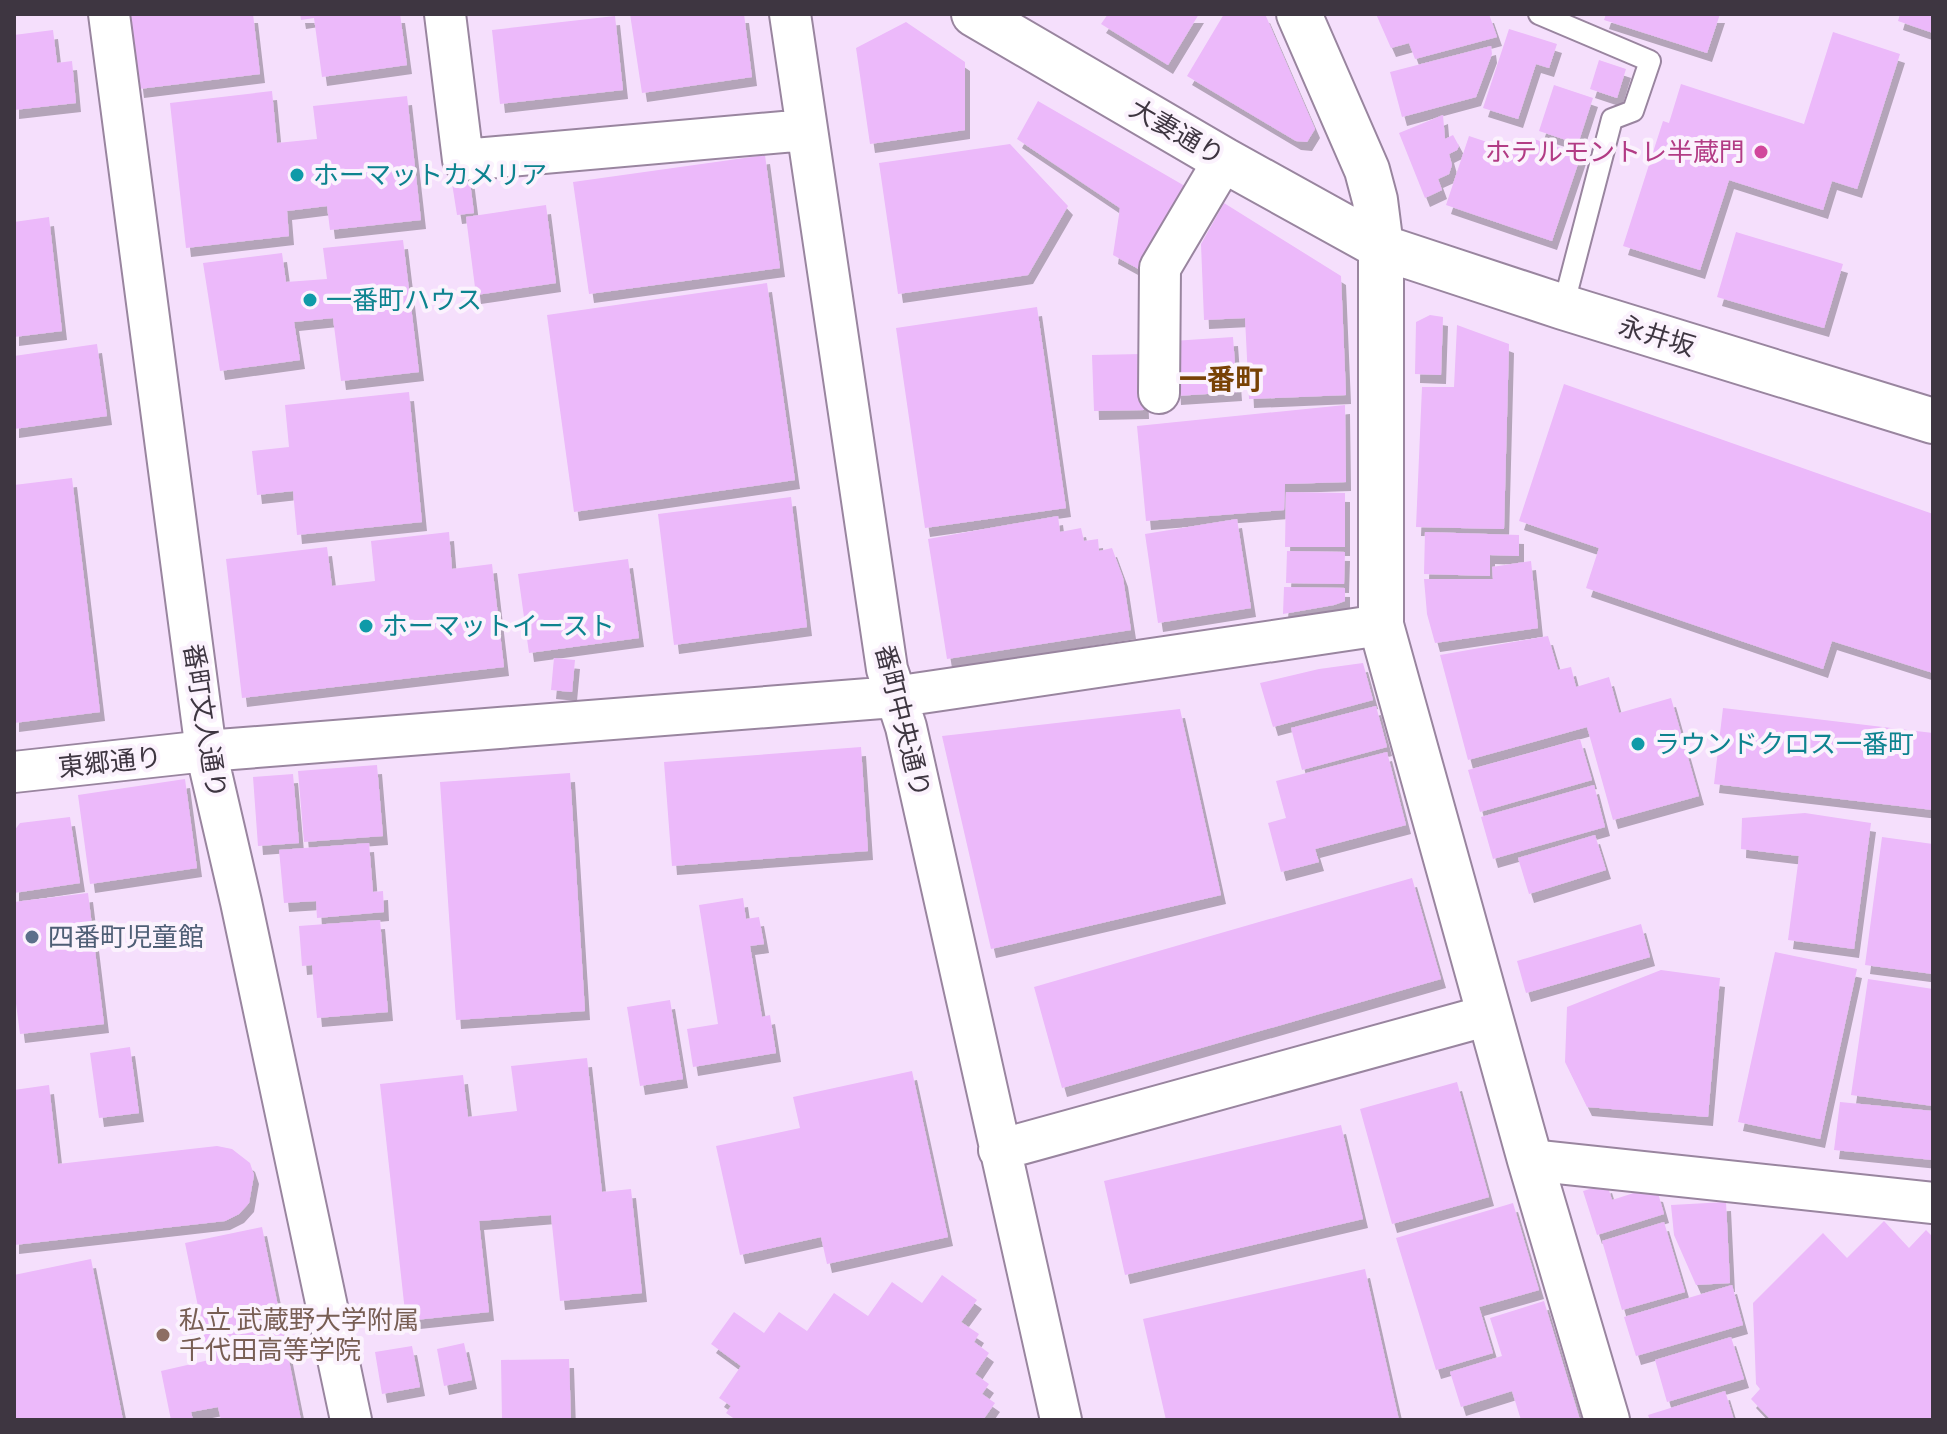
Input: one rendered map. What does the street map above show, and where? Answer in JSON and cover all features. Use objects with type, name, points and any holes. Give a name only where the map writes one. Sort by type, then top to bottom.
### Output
[{"type":"street","name":"番町文人通り","points":[[109,14],[206,751],[351,1420]]},
{"type":"street","points":[[445,14],[463,160],[806,130]]},
{"type":"street","name":"番町中央通り","points":[[790,14],[887,669],[906,727],[1061,1420]]},
{"type":"street","name":"大妻通り","points":[[974,14],[1224,160],[1381,247]]},
{"type":"street","points":[[1299,14],[1367,170],[1375,200],[1381,247],[1381,625],[1530,1160],[1607,1420]]},
{"type":"street","points":[[1159,393],[1160,268],[1224,160]]},
{"type":"street","name":"永井坂","points":[[1381,247],[1563,307],[1933,421]]},
{"type":"street","name":"東郷通り","points":[[14,772],[206,751],[894,697],[1381,625]]},
{"type":"street","points":[[999,1150],[1489,1015]]},
{"type":"street","points":[[1530,1160],[1933,1203]]},
{"type":"lane","points":[[1539,14],[1650,61],[1633,111],[1612,119],[1563,307]]},
{"type":"building","points":[[130,14],[253,14],[260,74],[139,89]]},
{"type":"building","points":[[300,14],[400,14],[407,65],[322,77],[314,18],[301,20]]},
{"type":"building","points":[[630,14],[744,14],[752,77],[642,93]]},
{"type":"building","points":[[1108,14],[1199,14],[1168,65],[1101,24]]},
{"type":"building","points":[[1224,14],[1265,14],[1315,129],[1307,142],[1296,141],[1187,76]]},
{"type":"building","points":[[1376,14],[1489,14],[1497,37],[1415,59],[1409,43],[1391,48]]},
{"type":"building","points":[[1606,14],[1720,14],[1707,53],[1604,20]]},
{"type":"building","points":[[1900,14],[1933,14],[1933,33],[1898,21]]},
{"type":"building","points":[[615,16],[623,90],[500,104],[492,30]]},
{"type":"building","points":[[906,22],[965,62],[965,130],[870,144],[856,48]]},
{"type":"building","points":[[1509,29],[1557,44],[1549,68],[1536,64],[1518,119],[1483,108]]},
{"type":"building","points":[[53,30],[57,63],[72,61],[76,103],[14,110],[14,35]]},
{"type":"building","name":"ホテルモントレ半蔵門","points":[[1833,32],[1900,54],[1857,189],[1832,181],[1823,210],[1729,180],[1700,270],[1623,246],[1663,121],[1669,123],[1681,84],[1804,124]]},
{"type":"building","points":[[1491,46],[1492,54],[1476,97],[1402,117],[1390,72]]},
{"type":"building","points":[[1599,60],[1626,69],[1617,98],[1590,89]]},
{"type":"building","points":[[1554,85],[1593,98],[1578,144],[1539,131]]},
{"type":"building","name":"ホーマットカメリア","points":[[272,91],[277,143],[317,139],[313,106],[407,96],[421,220],[330,230],[327,206],[287,211],[289,236],[186,248],[170,103]]},
{"type":"building","points":[[1038,101],[1190,189],[1144,272],[1113,255],[1120,208],[1017,139]]},
{"type":"building","points":[[1443,115],[1445,139],[1453,135],[1459,146],[1449,154],[1452,165],[1449,174],[1438,179],[1442,190],[1425,198],[1399,133]]},
{"type":"building","points":[[1469,136],[1526,155],[1531,138],[1581,155],[1552,241],[1446,205]]},
{"type":"building","points":[[1010,144],[1068,206],[1028,275],[898,294],[879,163]]},
{"type":"building","points":[[765,155],[780,268],[589,294],[573,182]]},
{"type":"building","points":[[469,174],[474,213],[457,215],[451,177]]},
{"type":"building","points":[[1224,203],[1341,276],[1346,395],[1249,399],[1245,318],[1204,320],[1201,244]]},
{"type":"building","points":[[546,205],[556,283],[476,295],[466,217]]},
{"type":"building","points":[[49,217],[62,331],[14,337],[14,222]]},
{"type":"building","points":[[1736,232],[1843,264],[1824,328],[1717,297]]},
{"type":"building","name":"一番町ハウス","points":[[403,240],[419,372],[341,381],[333,318],[294,322],[300,360],[220,371],[203,263],[282,253],[286,282],[327,279],[323,248]]},
{"type":"building","points":[[767,283],[795,480],[574,512],[547,315]]},
{"type":"building","points":[[1037,307],[1066,508],[925,528],[896,328]]},
{"type":"building","points":[[1430,315],[1443,317],[1441,375],[1415,374],[1416,322]]},
{"type":"building","points":[[1457,325],[1509,344],[1504,529],[1416,527],[1422,387],[1454,387]]},
{"type":"building","points":[[1233,337],[1237,392],[1176,396],[1173,341]]},
{"type":"building","points":[[97,344],[107,416],[14,429],[14,356]]},
{"type":"building","points":[[1142,354],[1144,410],[1094,411],[1092,355]]},
{"type":"building","points":[[1564,384],[1933,514],[1933,673],[1832,641],[1823,669],[1586,588],[1599,548],[1519,521]]},
{"type":"building","points":[[409,392],[422,522],[297,535],[293,491],[257,495],[252,451],[289,447],[285,405]]},
{"type":"building","points":[[1345,405],[1346,482],[1285,484],[1284,510],[1146,521],[1137,426]]},
{"type":"building","points":[[72,478],[100,712],[14,723],[14,485]]},
{"type":"building","points":[[1286,492],[1345,493],[1345,547],[1285,547]]},
{"type":"building","points":[[791,497],[807,627],[674,645],[658,514]]},
{"type":"building","points":[[1058,516],[1060,532],[1081,528],[1084,541],[1098,539],[1099,551],[1112,548],[1123,578],[1131,630],[947,659],[928,539]]},
{"type":"building","points":[[1237,519],[1251,608],[1158,623],[1145,534]]},
{"type":"building","name":"ホーマットイースト","points":[[449,532],[452,569],[492,564],[504,667],[242,698],[226,559],[327,547],[332,586],[375,581],[371,541]]},
{"type":"building","points":[[1425,532],[1519,535],[1519,556],[1490,555],[1490,576],[1424,574]]},
{"type":"building","points":[[1287,551],[1345,552],[1344,584],[1286,583]]},
{"type":"building","points":[[628,559],[639,638],[529,653],[518,574]]},
{"type":"building","points":[[1531,561],[1538,628],[1435,643],[1427,614],[1424,579],[1493,579],[1492,567]]},
{"type":"building","points":[[1284,587],[1345,588],[1345,601],[1283,614]]},
{"type":"building","name":"ラウンドクロス一番町","points":[[1548,636],[1558,670],[1571,667],[1576,687],[1609,677],[1619,713],[1671,698],[1699,796],[1613,820],[1587,727],[1468,760],[1440,655]]},
{"type":"building","points":[[554,658],[575,660],[572,692],[551,690]]},
{"type":"building","points":[[1363,663],[1373,700],[1273,727],[1260,683],[1319,669]]},
{"type":"building","points":[[1376,706],[1387,747],[1302,770],[1291,728]]},
{"type":"building","points":[[1723,708],[1933,733],[1933,810],[1714,784]]},
{"type":"building","points":[[1180,709],[1221,895],[991,949],[942,736]]},
{"type":"building","points":[[1580,739],[1592,780],[1480,812],[1468,770]]},
{"type":"building","points":[[861,747],[868,851],[672,866],[664,762]]},
{"type":"building","points":[[1387,752],[1406,825],[1315,849],[1319,862],[1281,872],[1268,823],[1286,818],[1276,781]]},
{"type":"building","points":[[377,765],[383,836],[304,842],[298,771]]},
{"type":"building","points":[[570,773],[585,1011],[456,1020],[440,782]]},
{"type":"building","points":[[293,774],[299,843],[258,846],[253,777]]},
{"type":"building","points":[[185,779],[197,868],[90,884],[78,795]]},
{"type":"building","points":[[1594,785],[1605,827],[1493,859],[1481,817]]},
{"type":"building","points":[[1805,813],[1871,823],[1854,949],[1788,940],[1799,856],[1741,849],[1742,818]]},
{"type":"building","points":[[70,817],[80,883],[14,893],[14,831],[20,823]]},
{"type":"building","points":[[1595,835],[1606,870],[1529,894],[1518,858]]},
{"type":"building","points":[[1882,837],[1933,844],[1933,974],[1865,965]]},
{"type":"building","points":[[369,843],[373,892],[383,891],[384,912],[317,918],[316,901],[284,903],[279,850]]},
{"type":"building","points":[[1412,878],[1441,979],[1062,1088],[1034,987]]},
{"type":"building","points":[[88,893],[104,1024],[20,1034],[14,988],[14,902]]},
{"type":"building","points":[[743,898],[746,919],[759,917],[764,944],[750,946],[762,1017],[770,1015],[776,1053],[693,1067],[687,1029],[718,1024],[699,905]]},
{"type":"building","points":[[380,920],[388,1012],[317,1018],[312,965],[302,966],[299,926]]},
{"type":"building","points":[[1641,924],[1650,957],[1526,993],[1517,961]]},
{"type":"building","points":[[1775,952],[1857,969],[1820,1139],[1738,1122]]},
{"type":"building","points":[[1661,970],[1720,978],[1708,1117],[1587,1107],[1565,1062],[1567,1007]]},
{"type":"building","points":[[1868,979],[1933,989],[1933,1106],[1851,1095]]},
{"type":"building","points":[[670,1000],[683,1079],[640,1086],[627,1007]]},
{"type":"building","points":[[130,1047],[139,1113],[99,1118],[90,1053]]},
{"type":"building","points":[[587,1058],[602,1192],[631,1189],[642,1293],[560,1301],[551,1215],[479,1221],[489,1312],[406,1321],[380,1084],[463,1075],[468,1117],[517,1111],[511,1066]]},
{"type":"building","points":[[912,1071],[948,1237],[827,1264],[821,1237],[740,1255],[716,1146],[800,1128],[793,1097]]},
{"type":"building","points":[[1457,1082],[1489,1197],[1392,1224],[1360,1109]]},
{"type":"building","points":[[49,1085],[58,1164],[217,1146],[232,1149],[250,1163],[254,1175],[249,1203],[239,1214],[225,1221],[14,1245],[14,1090]]},
{"type":"building","points":[[1840,1102],[1933,1111],[1933,1160],[1834,1150]]},
{"type":"building","points":[[1341,1125],[1363,1219],[1125,1275],[1104,1181]]},
{"type":"building","points":[[1607,1184],[1612,1200],[1643,1190],[1658,1193],[1664,1214],[1597,1235],[1583,1191]]},
{"type":"building","points":[[1726,1202],[1730,1283],[1696,1285],[1674,1235],[1671,1205]]},
{"type":"building","points":[[1513,1203],[1539,1290],[1479,1307],[1493,1353],[1436,1370],[1396,1238]]},
{"type":"building","points":[[1884,1221],[1909,1248],[1926,1230],[1933,1237],[1933,1420],[1771,1420],[1751,1399],[1760,1389],[1756,1384],[1753,1303],[1823,1233],[1847,1258]]},
{"type":"building","points":[[1664,1222],[1685,1292],[1622,1310],[1602,1241]]},
{"type":"building","points":[[262,1227],[301,1420],[221,1420],[218,1407],[191,1412],[193,1420],[171,1420],[161,1371],[209,1360],[185,1243]]},
{"type":"building","points":[[91,1259],[123,1420],[14,1420],[14,1275]]},
{"type":"building","points":[[1365,1269],[1399,1420],[1166,1420],[1143,1319]]},
{"type":"building","points":[[942,1275],[977,1300],[961,1322],[979,1334],[974,1342],[989,1353],[975,1374],[989,1384],[982,1394],[995,1403],[983,1420],[736,1420],[726,1413],[731,1406],[719,1398],[741,1366],[711,1344],[734,1312],[764,1333],[779,1312],[807,1331],[834,1293],[868,1316],[892,1282],[922,1303]]},
{"type":"building","points":[[1732,1285],[1743,1325],[1636,1356],[1624,1317]]},
{"type":"building","points":[[1544,1301],[1580,1420],[1521,1420],[1512,1391],[1461,1407],[1450,1372],[1502,1356],[1490,1318]]},
{"type":"building","points":[[1731,1337],[1744,1379],[1667,1402],[1655,1360]]},
{"type":"building","points":[[464,1343],[472,1380],[444,1386],[437,1349]]},
{"type":"building","points":[[412,1346],[420,1387],[382,1394],[375,1352]]},
{"type":"building","points":[[569,1359],[571,1420],[502,1420],[501,1360]]},
{"type":"building","points":[[1725,1391],[1734,1420],[1650,1420],[1648,1415]]},
{"type":"place","name":"ホテルモントレ半蔵門","points":[[1761,152]]},
{"type":"place","name":"ホーマットカメリア","points":[[297,175]]},
{"type":"place","name":"一番町ハウス","points":[[310,300]]},
{"type":"place","name":"ホーマットイースト","points":[[366,626]]},
{"type":"place","name":"ラウンドクロス一番町","points":[[1638,744]]},
{"type":"place","name":"四番町児童館","points":[[32,937]]},
{"type":"place","name":"私立 武蔵野大学附属 千代田高等学院","points":[[163,1335]]},
{"type":"district","name":"一番町","points":[[1221,379]]}]
